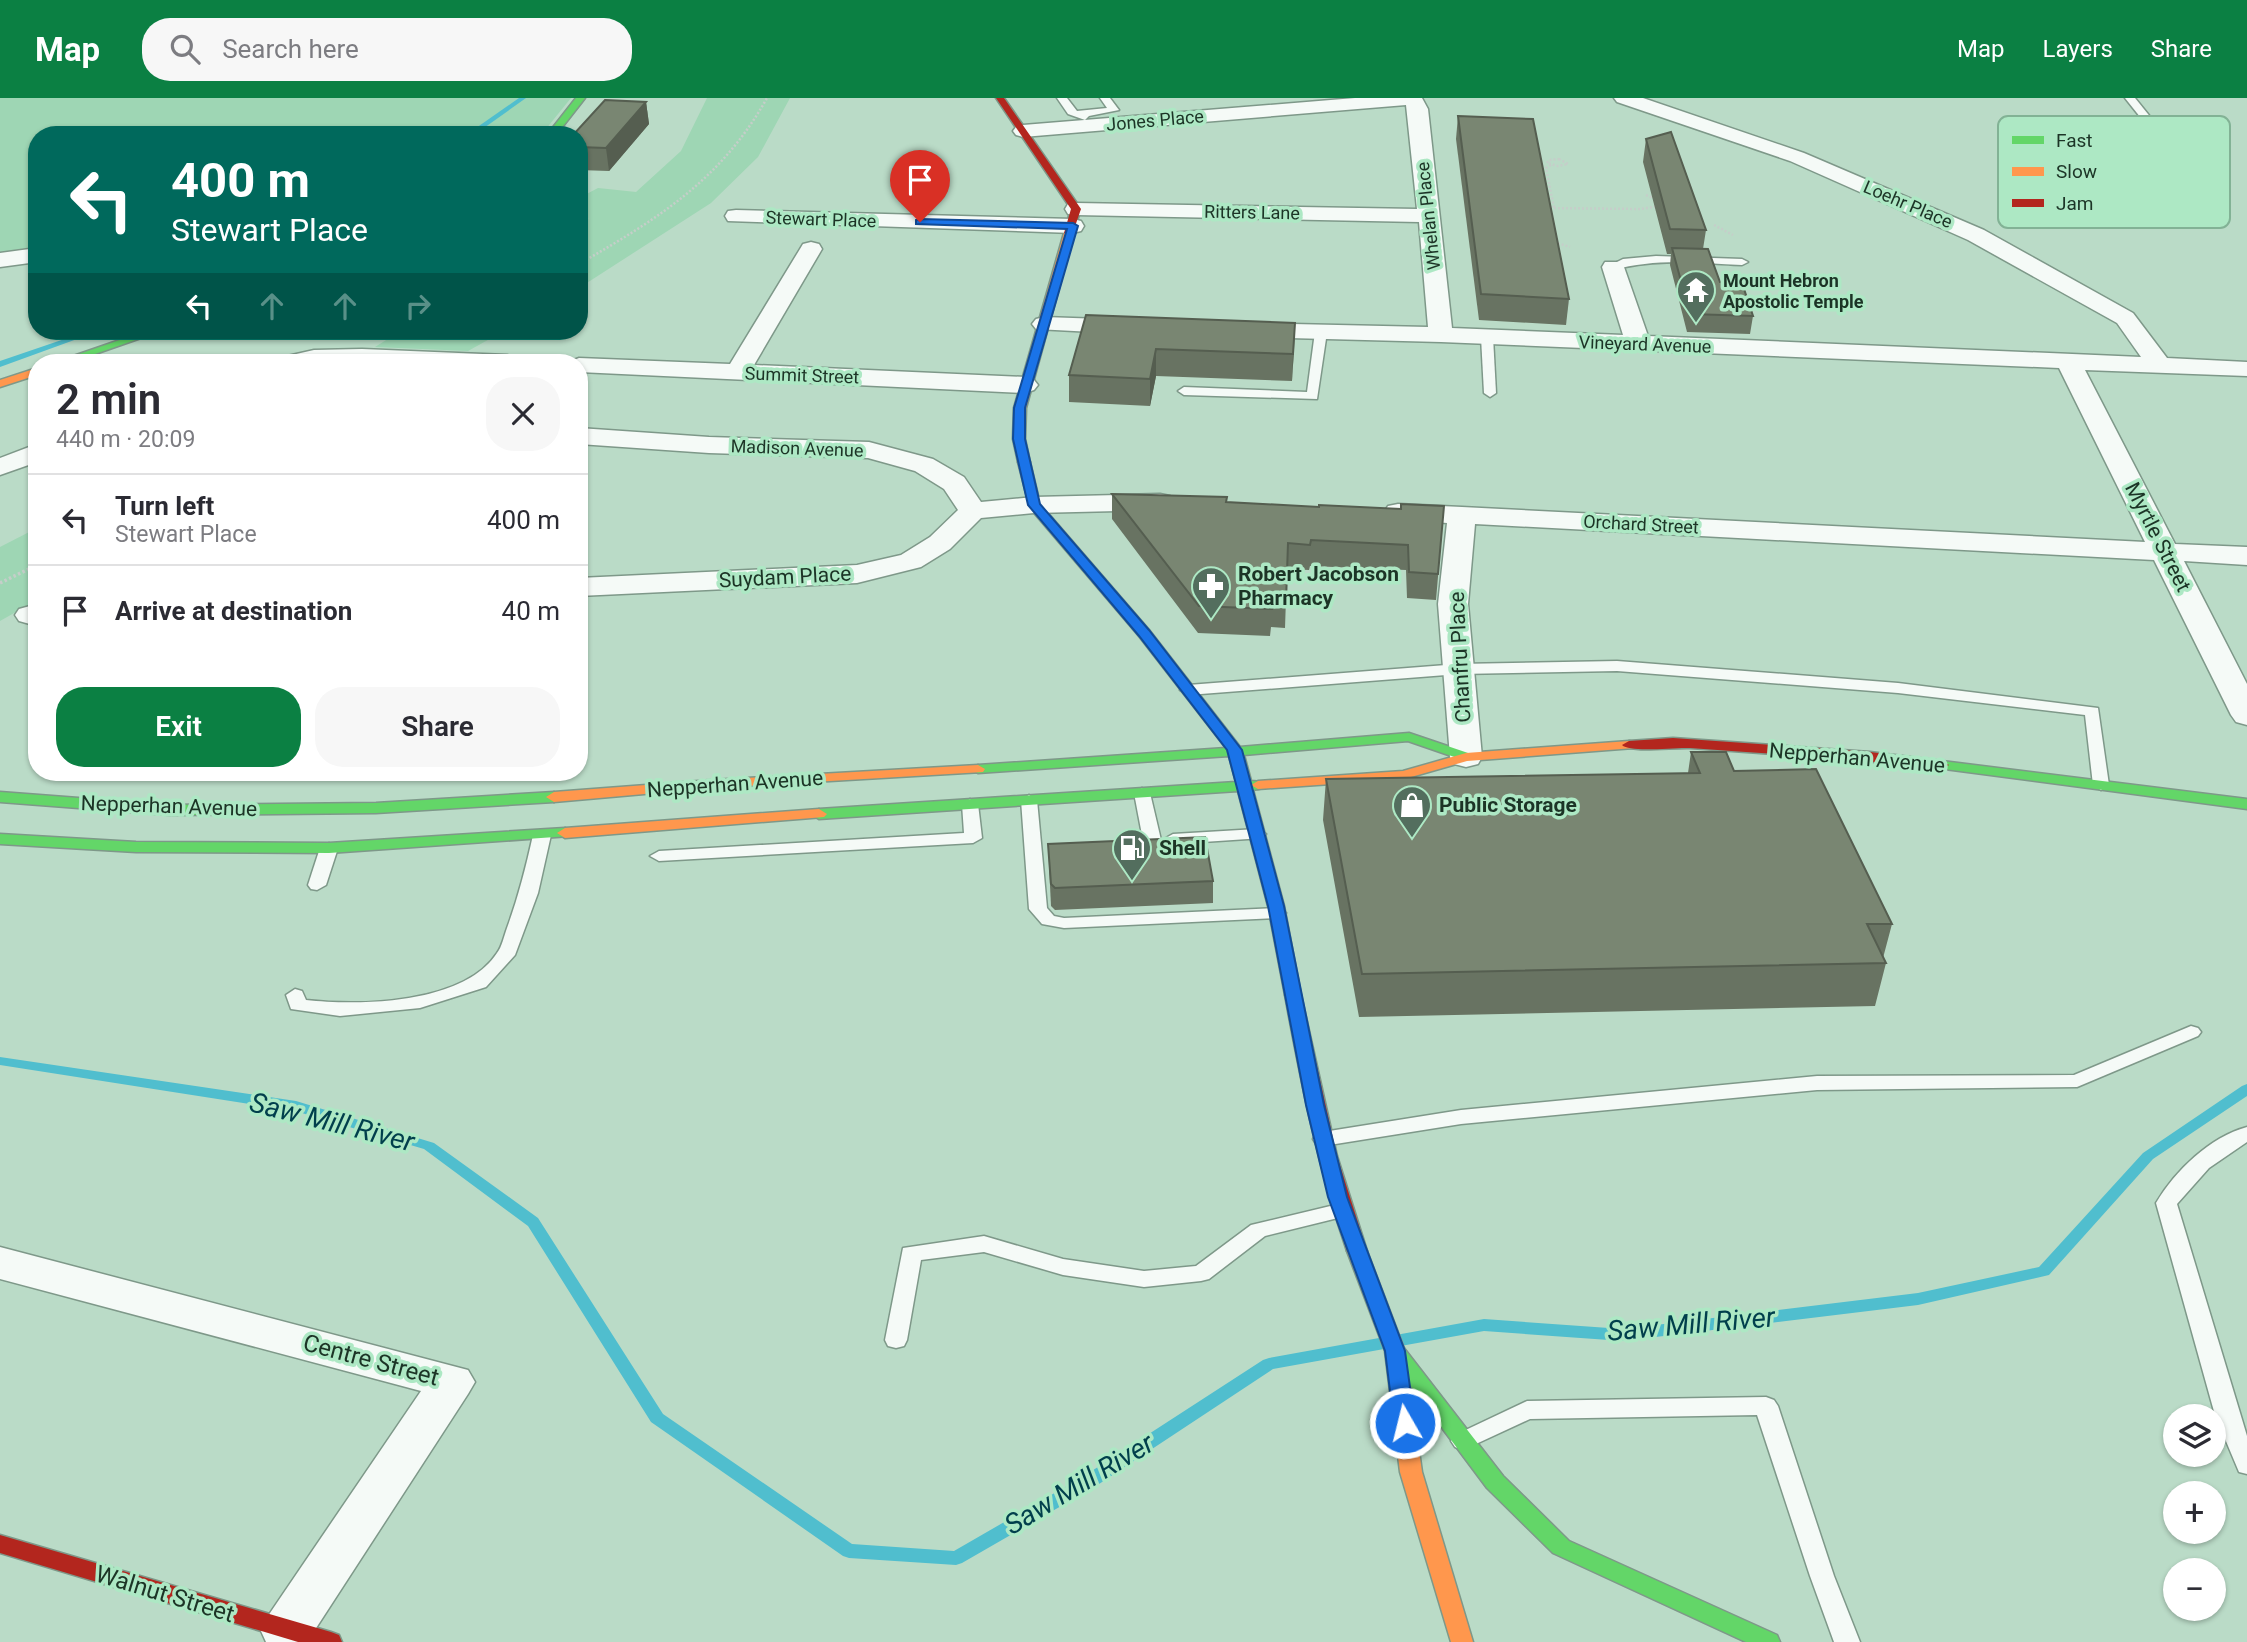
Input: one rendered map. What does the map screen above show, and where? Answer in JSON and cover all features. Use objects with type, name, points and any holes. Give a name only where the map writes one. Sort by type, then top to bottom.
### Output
[{"type":"main road","points":[[558,126],[581,98]]},
{"type":"main road","points":[[1000,98],[1023,131],[1074,217],[1020,408],[1019,439],[1034,505],[1144,633],[1235,750],[1277,913],[1323,1139],[1343,1210],[1395,1351],[1411,1472],[1462,1642]]},
{"type":"main road","points":[[86,354],[129,340]]},
{"type":"main road","points":[[0,384],[28,374]]},
{"type":"main road","name":"Nepperhan Avenue","points":[[0,797],[170,810],[376,808],[493,803],[712,784],[1132,760],[1409,737],[1466,757]]},
{"type":"main road","name":"Nepperhan Avenue","points":[[0,839],[135,847],[329,848],[1404,775],[1466,757],[1673,743],[1870,756],[2247,804]]},
{"type":"main road","points":[[1395,1351],[1495,1482],[1561,1547],[1769,1642]]},
{"type":"main road","name":"Walnut Street","points":[[0,1545],[318,1639]]},
{"type":"street","name":"Loehr Place","points":[[1624,98],[1762,144],[1976,235],[2125,318],[2160,365]]},
{"type":"street","name":"Jones Place","points":[[1023,131],[1084,119],[1413,99]]},
{"type":"street","name":"Whelan Place","points":[[1413,99],[1418,110],[1441,335]]},
{"type":"street","name":"Stewart Place","points":[[736,216],[1074,217]]},
{"type":"street","name":"Ritters Lane","points":[[1074,217],[1427,216]]},
{"type":"street","points":[[738,372],[811,249]]},
{"type":"street","points":[[0,260],[28,255]]},
{"type":"street","points":[[1612,267],[1638,344]]},
{"type":"street","points":[[1044,324],[1154,327]]},
{"type":"street","name":"Vineyard Avenue","points":[[1224,329],[1441,335],[2247,369]]},
{"type":"street","name":"Myrtle Street","points":[[2068,361],[2247,715]]},
{"type":"street","name":"Summit Street","points":[[588,370],[738,372],[1025,385]]},
{"type":"street","name":"Madison Avenue","points":[[588,437],[709,445],[869,450],[924,465],[954,483],[973,511]]},
{"type":"street","points":[[0,467],[28,456]]},
{"type":"street","points":[[973,511],[1034,505],[1188,501]]},
{"type":"street","name":"Orchard Street","points":[[1366,510],[2247,556]]},
{"type":"street","name":"Suydam Place","points":[[588,587],[857,574],[911,561],[940,543],[973,511]]},
{"type":"street","name":"Chanfru Place","points":[[1462,515],[1453,604],[1466,757]]},
{"type":"street","name":"Centre Street","points":[[0,1263],[452,1382],[318,1639]]},
{"type":"lane","points":[[1062,98],[1071,111],[1084,119],[1114,110],[1105,98]]},
{"type":"lane","points":[[2130,98],[2144,116]]},
{"type":"lane","points":[[1612,267],[1618,263],[1638,260],[1742,262]]},
{"type":"lane","points":[[1184,391],[1312,397],[1321,332]]},
{"type":"lane","points":[[1487,337],[1490,393]]},
{"type":"lane","points":[[1188,690],[1459,669],[1617,666],[1898,688],[2092,711],[2101,785]]},
{"type":"lane","points":[[1142,793],[1145,840],[1257,834]]},
{"type":"lane","points":[[1029,800],[1041,847],[1038,909],[1048,920],[1064,923],[1277,913]]},
{"type":"lane","points":[[659,856],[973,838],[970,804]]},
{"type":"lane","points":[[295,995],[298,1005],[340,1010],[420,1002],[480,983],[506,955],[529,893],[542,835]]},
{"type":"lane","points":[[317,885],[329,848]]},
{"type":"lane","points":[[1323,1139],[1461,1117],[1816,1083],[2077,1081],[2191,1032]]},
{"type":"lane","points":[[2247,1134],[2203,1161],[2166,1203],[2227,1415],[2247,1465]]},
{"type":"lane","points":[[896,1340],[911,1253],[984,1244],[1063,1267],[1144,1279],[1156,1278],[1201,1273],[1258,1230],[1343,1210]]},
{"type":"lane","points":[[1463,1440],[1527,1410],[1766,1406],[1822,1576],[1847,1642]]},
{"type":"path","points":[[588,258],[687,197],[743,141],[767,98]]},
{"type":"path","points":[[1551,165],[1547,161],[1563,159],[1568,164],[1551,165],[1546,169],[1554,208]]},
{"type":"path","points":[[1541,207],[1642,209],[1665,204],[1646,195],[1655,193]]},
{"type":"path","points":[[1714,225],[1722,223]]},
{"type":"path","points":[[1550,241],[1570,247]]},
{"type":"path","points":[[0,583],[28,569]]},
{"type":"green space","points":[[0,98],[571,98],[548,126],[28,126],[28,252],[0,257]]},
{"type":"green space","points":[[707,98],[790,98],[758,157],[711,203],[588,282],[588,193],[598,188],[636,192],[681,151]]},
{"type":"green space","points":[[386,340],[488,340],[468,351],[375,347]]},
{"type":"green space","points":[[28,533],[28,605],[0,621],[0,547]]},
{"type":"building","points":[[605,100],[646,102],[606,148],[588,147],[588,126],[581,126]]},
{"type":"building","points":[[1458,116],[1533,119],[1569,299],[1481,294]]},
{"type":"building","points":[[1671,132],[1706,230],[1670,229],[1646,139]]},
{"type":"building","points":[[1672,248],[1708,249],[1720,282],[1742,283],[1753,316],[1690,314]]},
{"type":"building","points":[[1086,315],[1295,323],[1293,354],[1156,349],[1150,379],[1069,375]]},
{"type":"building","points":[[1112,494],[1227,497],[1226,502],[1319,507],[1401,509],[1401,504],[1444,506],[1438,574],[1409,572],[1408,545],[1311,540],[1310,545],[1288,543],[1286,602],[1270,601],[1272,609],[1199,606]]},
{"type":"building","points":[[1691,752],[1726,752],[1734,771],[1816,769],[1892,924],[1867,924],[1886,963],[1362,974],[1326,779],[1700,773]]},
{"type":"building","points":[[1205,837],[1213,881],[1055,888],[1051,884],[1048,844]]},
{"type":"waterway","name":"Saw Mill River","points":[[482,126],[523,98]]},
{"type":"waterway","name":"Saw Mill River","points":[[29,354],[69,340]]},
{"type":"waterway","name":"Saw Mill River","points":[[0,364],[28,354]]},
{"type":"waterway","name":"Saw Mill River","points":[[0,1061],[296,1106],[429,1146],[533,1222],[657,1418],[849,1551],[956,1558],[1090,1481],[1269,1364],[1484,1325],[1623,1335],[1918,1299],[2044,1271],[2148,1156],[2247,1089]]},
{"type":"traffic: fast","points":[[558,126],[581,98]]},
{"type":"traffic: fast","points":[[86,354],[129,340]]},
{"type":"traffic: fast","points":[[1024,462],[1034,505],[1144,633],[1235,750],[1276,906],[1293,995]]},
{"type":"traffic: fast","points":[[978,769],[1132,760],[1409,737],[1466,757]]},
{"type":"traffic: fast","points":[[1942,765],[2247,804]]},
{"type":"traffic: fast","points":[[819,814],[1258,785]]},
{"type":"traffic: fast","points":[[0,797],[170,810],[376,808],[554,797]]},
{"type":"traffic: fast","points":[[0,839],[136,847],[329,848],[565,833]]},
{"type":"traffic: fast","points":[[1396,1352],[1495,1482],[1561,1547],[1769,1642]]},
{"type":"traffic: slow","points":[[1024,462],[1019,439],[1020,408],[1069,233]]},
{"type":"traffic: slow","points":[[0,384],[28,374]]},
{"type":"traffic: slow","points":[[1258,785],[1404,775],[1466,757],[1629,745]]},
{"type":"traffic: slow","points":[[554,797],[712,784],[978,769]]},
{"type":"traffic: slow","points":[[565,833],[819,814]]},
{"type":"traffic: slow","points":[[1357,1251],[1395,1351],[1411,1472],[1462,1642]]},
{"type":"traffic: jam","points":[[1000,98],[1076,209],[1069,233]]},
{"type":"traffic: jam","points":[[1629,745],[1673,742],[1870,756],[1942,765]]},
{"type":"traffic: jam","points":[[1293,995],[1328,1156],[1357,1251]]},
{"type":"traffic: jam","points":[[0,1544],[331,1642]]},
{"type":"place","name":"Mount Hebron Apostolic Temple","points":[[1696,324]]},
{"type":"place","name":"Robert Jacobson Pharmacy","points":[[1211,620]]},
{"type":"place","name":"Public Storage","points":[[1412,839]]},
{"type":"place","name":"Shell","points":[[1132,882]]},
{"type":"route","points":[[920,222],[1073,226],[1020,408],[1019,439],[1034,505],[1144,633],[1235,750],[1276,906],[1315,1105],[1337,1197],[1395,1351],[1405,1423]]}]
